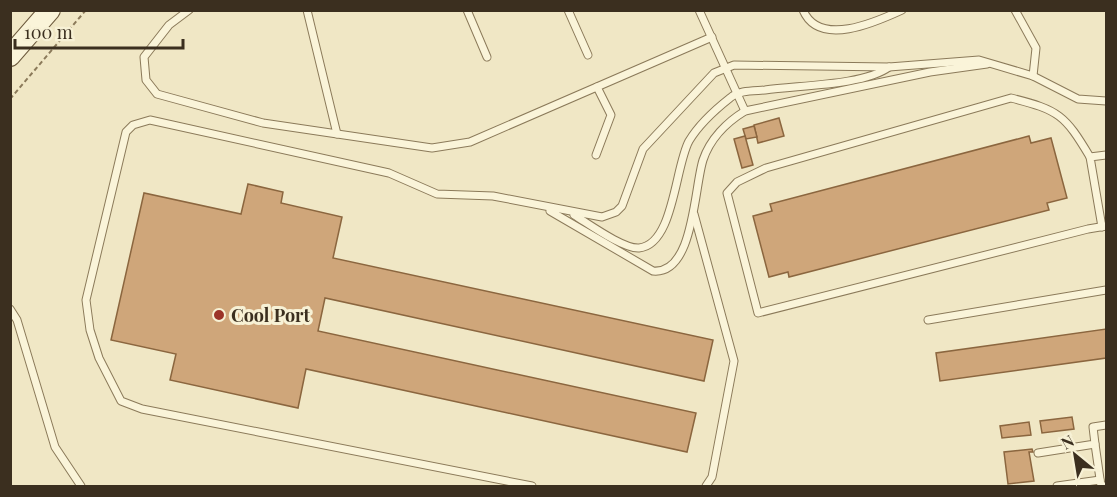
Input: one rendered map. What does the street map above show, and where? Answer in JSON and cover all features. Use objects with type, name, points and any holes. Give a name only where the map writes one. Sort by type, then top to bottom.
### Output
[{"type":"main road","points":[[10,56],[50,10]]},
{"type":"lane","points":[[189,10],[169,25],[144,57],[146,80],[157,94],[264,123],[432,148],[470,142],[711,37]]},
{"type":"lane","points":[[307,10],[337,134]]},
{"type":"lane","points":[[467,10],[487,57]]},
{"type":"lane","points":[[568,10],[588,55]]},
{"type":"lane","points":[[699,10],[745,111]]},
{"type":"lane","points":[[803,10],[808,21],[818,27],[850,29],[864,27],[902,10]]},
{"type":"lane","points":[[1014,10],[1036,48],[1033,76]]},
{"type":"lane","points":[[532,486],[288,440],[126,405],[116,395],[99,358],[90,330],[86,300],[121,144],[126,132],[141,122],[150,120],[389,173],[436,194],[493,196],[594,217],[616,212],[627,197],[643,149],[714,73],[725,67],[753,63],[889,67],[964,60],[996,63],[1033,76],[1078,99],[1107,101]]},
{"type":"lane","points":[[527,202],[556,213],[653,271],[659,272],[671,268],[679,257],[693,212],[703,161],[709,148],[716,136],[745,111],[946,69],[996,63]]},
{"type":"lane","points":[[568,212],[617,240],[635,247],[653,242],[659,236],[668,217],[679,170],[689,141],[737,93],[856,80],[879,74],[889,67]]},
{"type":"lane","points":[[596,154],[611,115],[597,87]]},
{"type":"lane","points":[[1011,99],[1045,106],[1069,122],[1090,157],[1104,227],[758,313],[727,193],[737,182],[766,168],[1011,99]]},
{"type":"lane","points":[[1090,157],[1107,155]]},
{"type":"lane","points":[[693,212],[734,361],[712,477],[706,486]]},
{"type":"lane","points":[[928,321],[1107,290]]},
{"type":"lane","points":[[10,309],[17,320],[55,447],[81,486]]},
{"type":"lane","points":[[1107,426],[1093,427],[1101,486],[1107,486]]},
{"type":"lane","points":[[1038,453],[1095,444]]},
{"type":"lane","points":[[1057,486],[1100,480]]},
{"type":"path","points":[[10,99],[86,10]]},
{"type":"building","points":[[779,118],[784,136],[758,143],[754,125]]},
{"type":"building","points":[[754,126],[757,137],[746,139],[743,129]]},
{"type":"building","points":[[745,136],[753,165],[742,168],[734,139]]},
{"type":"building","points":[[1029,136],[1031,143],[1051,138],[1067,198],[1047,203],[1049,210],[789,277],[788,272],[769,277],[753,216],[772,211],[770,204]]},
{"type":"building","name":"Cool Port","points":[[248,184],[283,192],[281,203],[342,217],[333,258],[713,340],[704,381],[325,298],[318,331],[696,413],[687,452],[306,369],[298,408],[170,380],[176,354],[111,340],[144,193],[241,214]]},
{"type":"building","points":[[1106,329],[1106,358],[940,381],[936,353]]},
{"type":"building","points":[[1072,417],[1074,429],[1042,433],[1040,421]]},
{"type":"building","points":[[1029,422],[1031,435],[1002,438],[1000,426]]},
{"type":"building","points":[[1032,449],[1033,452],[1029,452],[1034,481],[1008,484],[1004,452]]},
{"type":"place","name":"Cool Port","points":[[219,315]]}]
